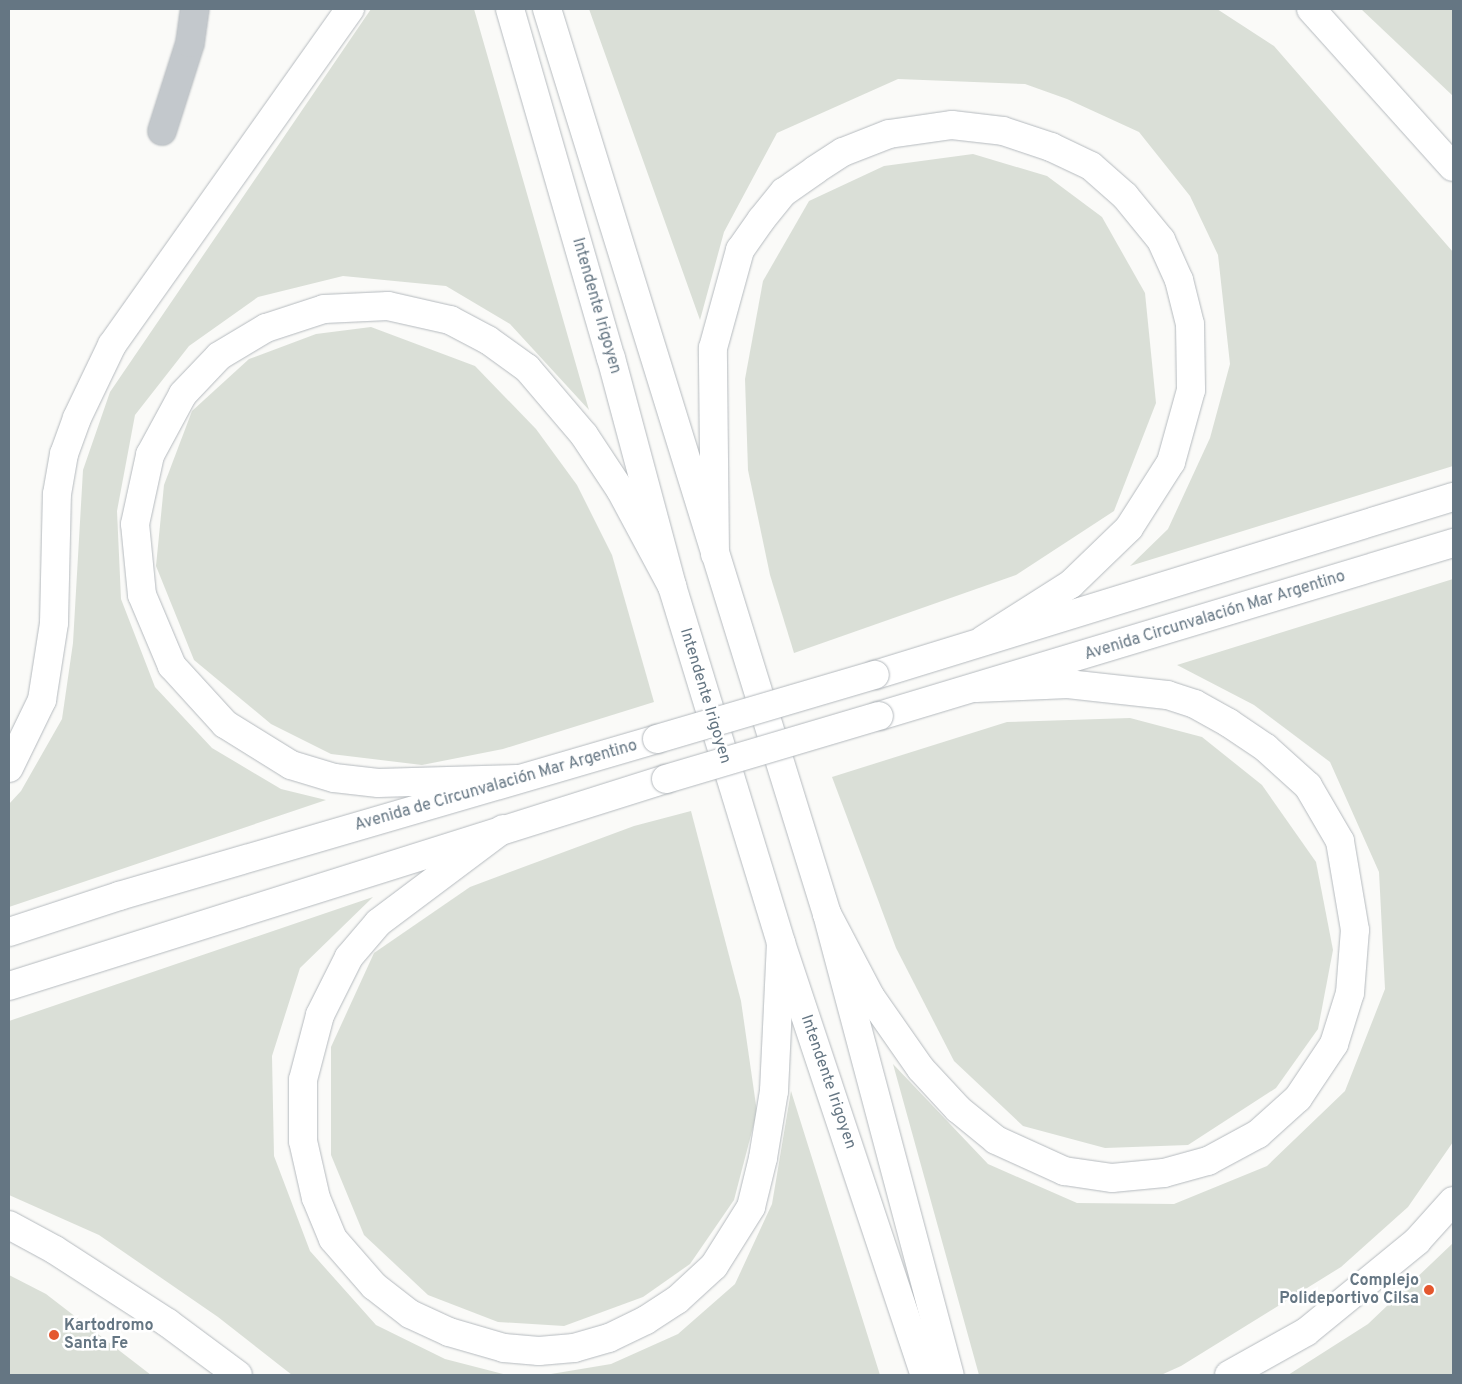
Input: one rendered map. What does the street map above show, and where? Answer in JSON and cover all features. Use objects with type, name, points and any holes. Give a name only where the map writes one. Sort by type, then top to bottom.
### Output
[{"type":"main road","points":[[9,768],[42,700],[54,623],[57,494],[64,454],[77,418],[112,345],[350,9]]},
{"type":"main road","name":"Intendente Irigoyen","points":[[510,9],[611,358],[672,586],[781,943],[925,1375]]},
{"type":"main road","points":[[546,9],[646,322],[715,554],[827,914],[950,1375]]},
{"type":"main road","points":[[1311,9],[1450,160]]},
{"type":"main road","points":[[715,554],[713,348],[740,250],[784,192],[843,152],[889,134],[952,125],[1003,131],[1051,146],[1091,166],[1125,196],[1161,240],[1179,280],[1190,324],[1191,390],[1171,462],[1129,528],[1071,584],[983,640]]},
{"type":"main road","points":[[518,779],[378,783],[334,778],[290,765],[225,724],[172,666],[142,595],[135,524],[150,455],[183,394],[219,356],[250,337],[266,328],[324,309],[388,306],[450,320],[527,368],[578,428],[621,491],[672,586]]},
{"type":"main road","points":[[983,640],[1453,497]]},
{"type":"main road","name":"Avenida Circunvalación Mar Argentino","points":[[976,688],[1453,543]]},
{"type":"main road","name":"Avenida de Circunvalación Mar Argentino","points":[[9,932],[518,779],[875,675],[983,640]]},
{"type":"main road","points":[[9,986],[503,829],[976,688],[1068,684],[1167,695],[1195,704],[1229,723],[1266,748],[1308,786],[1340,841],[1355,930],[1350,992],[1334,1044],[1298,1098],[1258,1134],[1208,1160],[1164,1173],[1112,1178],[1064,1171],[996,1140],[940,1089],[870,996],[827,914]]},
{"type":"main road","points":[[503,829],[378,923],[349,957],[320,1015],[304,1080],[303,1141],[316,1198],[333,1239],[374,1286],[410,1314],[449,1332],[504,1348],[539,1351],[574,1348],[609,1338],[646,1320],[677,1300],[714,1266],[751,1207],[763,1158],[774,1091],[781,943]]},
{"type":"main road","points":[[1228,1375],[1306,1332],[1418,1241],[1453,1201]]},
{"type":"main road","points":[[9,1225],[168,1323],[238,1375]]},
{"type":"street","points":[[162,130],[190,44],[195,9]]},
{"type":"shaded area","points":[[371,9],[474,9],[589,410],[510,324],[446,286],[343,276],[258,297],[189,346],[135,415],[117,511],[121,599],[155,687],[212,748],[281,789],[326,800],[9,907],[9,804],[21,791],[62,719],[73,643],[83,470],[110,392]]},
{"type":"shaded area","points":[[589,9],[1217,9],[1274,46],[1453,252],[1453,466],[1130,566],[1168,529],[1210,438],[1230,364],[1218,255],[1190,196],[1139,132],[1067,99],[1025,84],[898,79],[777,133],[724,232],[700,320]]},
{"type":"shaded area","points":[[1361,9],[1453,9],[1453,96]]},
{"type":"shaded area","points":[[973,154],[1047,176],[1102,217],[1145,293],[1156,403],[1114,511],[1016,575],[794,653],[770,575],[748,470],[745,379],[763,281],[809,201],[884,166]]},
{"type":"shaded area","points":[[371,327],[475,366],[536,429],[577,485],[612,555],[654,702],[503,749],[422,765],[331,754],[271,724],[194,660],[156,566],[164,485],[192,411],[249,359],[316,334]]},
{"type":"shaded area","points":[[1453,579],[1453,1142],[1408,1207],[1341,1267],[1181,1366],[1161,1375],[979,1375],[893,1064],[988,1164],[1077,1203],[1174,1204],[1267,1166],[1345,1091],[1385,989],[1379,872],[1330,762],[1254,705],[1177,665]]},
{"type":"shaded area","points":[[1130,718],[1202,737],[1262,785],[1316,862],[1333,950],[1318,1029],[1276,1088],[1188,1145],[1105,1148],[1023,1126],[954,1061],[896,948],[832,777],[1007,722]]},
{"type":"shaded area","points":[[691,811],[741,1001],[757,1112],[734,1200],[690,1264],[643,1297],[564,1326],[498,1322],[428,1295],[364,1235],[331,1155],[331,1047],[374,953],[470,887],[634,826]]},
{"type":"shaded area","points":[[373,897],[300,968],[272,1056],[274,1156],[310,1251],[376,1325],[445,1359],[507,1375],[292,1375],[218,1317],[99,1235],[9,1195],[9,1021]]},
{"type":"shaded area","points":[[791,1091],[880,1375],[545,1375],[611,1364],[678,1334],[735,1284],[772,1204]]},
{"type":"shaded area","name":"Complejo Polideportivo Cilsa","points":[[1453,1243],[1453,1375],[1288,1375],[1368,1324]]},
{"type":"shaded area","name":"Kartodromo Santa Fe","points":[[9,1275],[46,1294],[151,1375],[9,1375]]},
{"type":"place","name":"Complejo Polideportivo Cilsa","points":[[1429,1290]]},
{"type":"place","name":"Kartodromo Santa Fe","points":[[54,1335]]}]
